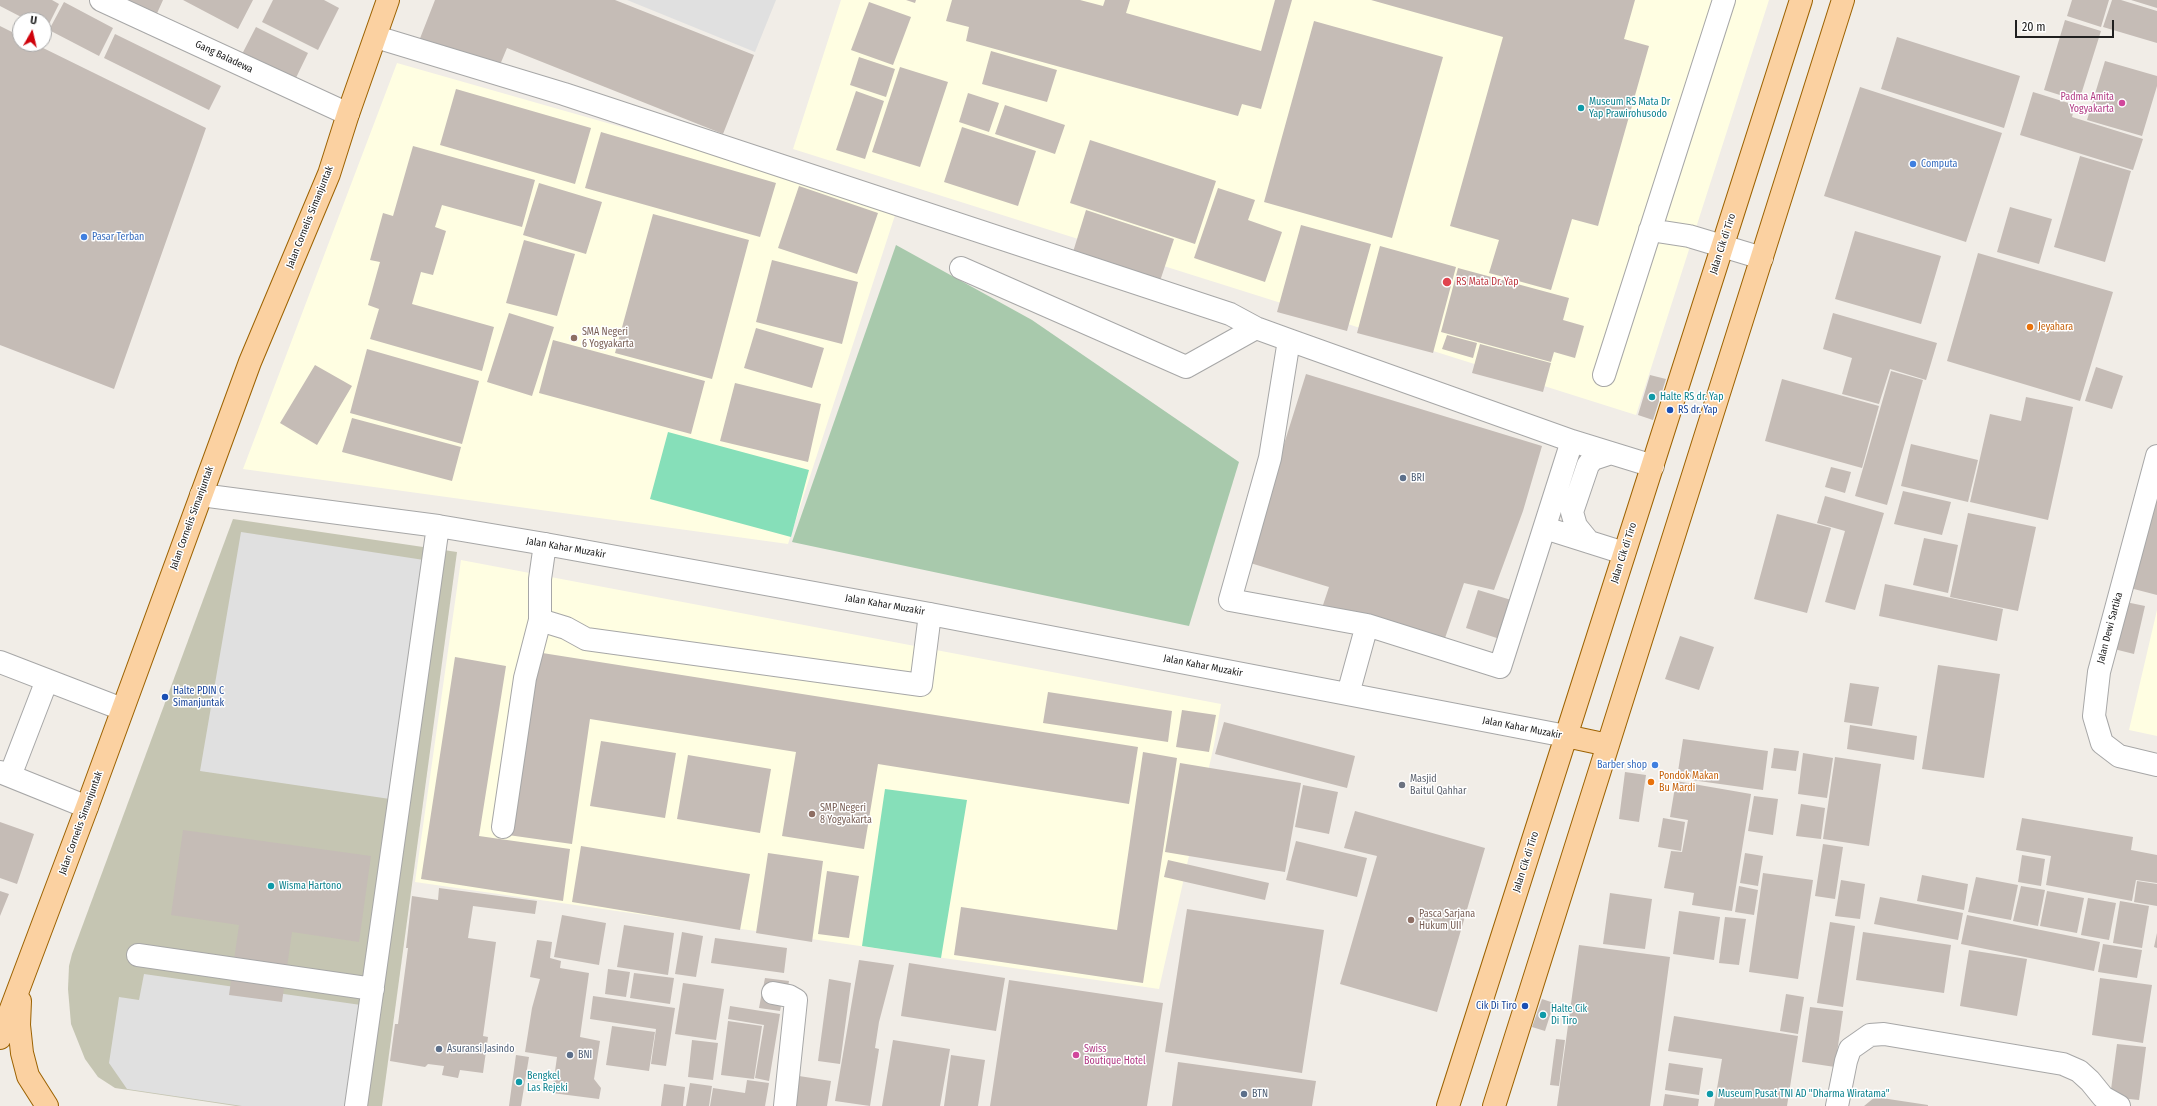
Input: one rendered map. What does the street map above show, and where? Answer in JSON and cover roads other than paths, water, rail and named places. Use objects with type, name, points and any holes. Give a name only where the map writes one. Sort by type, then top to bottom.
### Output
[{"type":"main road","name":"Jalan Cornelis Simanjuntak","points":[[0,1038],[87,807],[250,362],[329,174],[348,114],[388,0]]},
{"type":"main road","name":"Jalan Cik di Tiro","points":[[1448,1106],[1801,0]]},
{"type":"main road","points":[[1494,1106],[1843,0]]},
{"type":"main road","points":[[1566,736],[1608,745]]},
{"type":"main road","points":[[23,978],[19,1025],[22,1053],[28,1076],[47,1106]]},
{"type":"street","name":"Gang Baladewa","points":[[101,0],[348,114]]},
{"type":"street","points":[[1604,375],[1724,0]]},
{"type":"street","points":[[376,37],[564,94],[1230,314],[1256,328],[1289,340],[1572,441],[1652,466]]},
{"type":"street","points":[[1650,230],[1689,236],[1762,258]]},
{"type":"street","points":[[961,268],[1186,367],[1256,328]]},
{"type":"street","points":[[1289,340],[1270,458],[1230,600],[1367,625],[1500,667],[1572,441]]},
{"type":"street","points":[[1589,542],[1576,526],[1572,512],[1588,465],[1593,459],[1611,453]]},
{"type":"street","name":"Jalan Dewi Sartika","points":[[2157,456],[2099,672],[2094,716],[2102,743],[2119,756],[2157,765]]},
{"type":"street","name":"Jalan Kahar Muzakir","points":[[201,495],[438,526],[545,544],[930,614],[1566,736]]},
{"type":"street","points":[[356,1106],[438,526]]},
{"type":"street","points":[[1545,528],[1624,553]]},
{"type":"street","points":[[503,826],[525,678],[540,620],[540,579],[545,544]]},
{"type":"street","points":[[540,620],[566,628],[586,639],[921,685],[930,614]]},
{"type":"street","points":[[1348,694],[1367,625]]},
{"type":"street","points":[[1,665],[47,680],[122,710]]},
{"type":"street","points":[[47,680],[5,774],[87,807]]},
{"type":"street","points":[[138,955],[373,989]]},
{"type":"street","points":[[773,993],[789,996],[796,1000],[785,1106]]},
{"type":"street","points":[[1837,1106],[1846,1061],[1850,1049],[1870,1035],[1884,1034],[2063,1064],[2079,1071],[2090,1080],[2103,1097],[2118,1106]]},
{"type":"place","name":"Padma Amita Yogyakarta","points":[[2122,103]]},
{"type":"place","name":"Museum RS Mata Dr Yap Prawirohusodo","points":[[1581,108]]},
{"type":"place","name":"Computa","points":[[1913,164]]},
{"type":"place","name":"Pasar Terban","points":[[84,237]]},
{"type":"place","name":"RS Mata Dr. Yap","points":[[1447,282]]},
{"type":"place","name":"Jeyahara","points":[[2030,327]]},
{"type":"place","name":"SMA Negeri 6 Yogyakarta","points":[[574,338]]},
{"type":"place","name":"Halte RS dr. Yap","points":[[1652,397]]},
{"type":"place","name":"RS dr. Yap","points":[[1670,410]]},
{"type":"place","name":"BRI","points":[[1403,478]]},
{"type":"place","name":"Halte PDIN C Simanjuntak","points":[[165,697]]},
{"type":"place","name":"Barber shop","points":[[1655,765]]},
{"type":"place","name":"Pondok Makan Bu Mardi","points":[[1651,782]]},
{"type":"place","name":"Masjid Baitul Qahhar","points":[[1402,785]]},
{"type":"place","name":"SMP Negeri 8 Yogyakarta","points":[[812,814]]},
{"type":"place","name":"Wisma Hartono","points":[[271,886]]},
{"type":"place","name":"Pasca Sarjana Hukum UII","points":[[1411,920]]},
{"type":"place","name":"Cik Di Tiro","points":[[1525,1006]]},
{"type":"place","name":"Halte Cik Di Tiro","points":[[1543,1015]]},
{"type":"place","name":"Asuransi Jasindo","points":[[439,1049]]},
{"type":"place","name":"BNI","points":[[570,1055]]},
{"type":"place","name":"Swiss Boutique Hotel","points":[[1076,1055]]},
{"type":"place","name":"Bengkel Las Rejeki","points":[[519,1082]]},
{"type":"place","name":"BTN","points":[[1244,1094]]},
{"type":"place","name":"Museum Pusat TNI AD \"Dharma Wiratama\"","points":[[1710,1094]]}]
